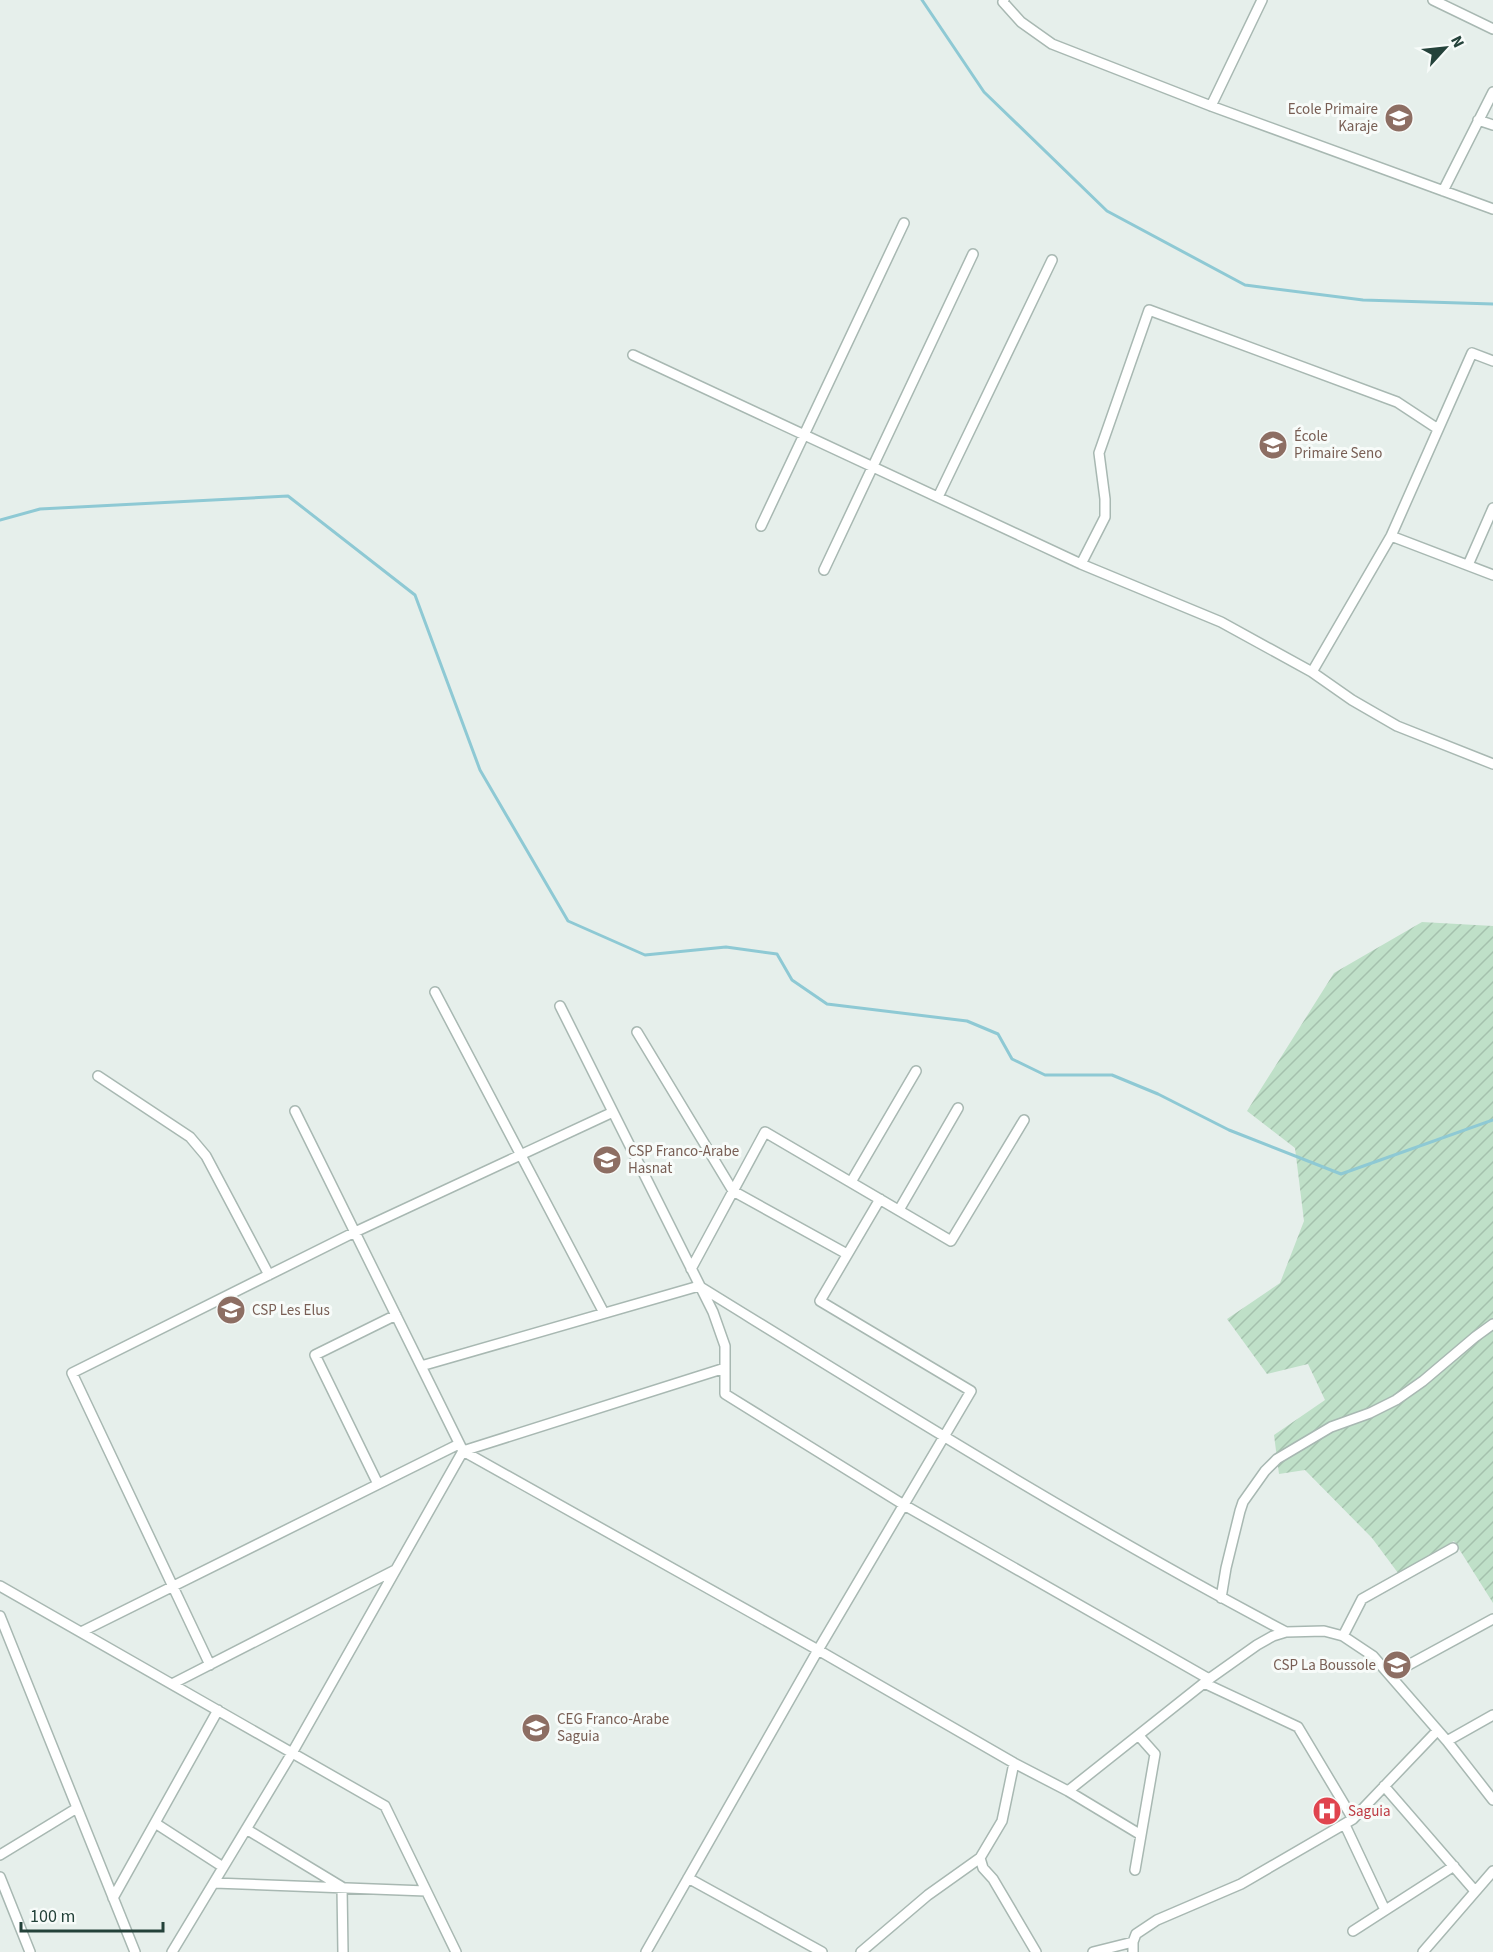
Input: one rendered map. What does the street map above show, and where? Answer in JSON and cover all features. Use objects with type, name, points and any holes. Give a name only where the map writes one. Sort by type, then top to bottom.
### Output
[{"type":"street","points":[[1004,0],[1003,2],[1021,22],[1052,44],[1211,106],[1493,209]]},
{"type":"street","points":[[1211,106],[1262,0]]},
{"type":"street","points":[[1433,0],[1493,29]]},
{"type":"street","points":[[1443,191],[1493,92]]},
{"type":"street","points":[[1478,120],[1493,125]]},
{"type":"street","points":[[761,526],[904,223]]},
{"type":"street","points":[[824,570],[973,254]]},
{"type":"street","points":[[938,497],[1052,260]]},
{"type":"street","points":[[1081,564],[1105,517],[1099,453],[1149,310],[1397,402],[1438,429]]},
{"type":"street","points":[[1312,672],[1391,536],[1472,353],[1493,361]]},
{"type":"street","points":[[633,355],[1081,564],[1221,622],[1312,672],[1352,700],[1397,726],[1493,764]]},
{"type":"street","points":[[1468,565],[1493,508]]},
{"type":"street","points":[[1391,536],[1493,575]]},
{"type":"street","points":[[435,992],[604,1313]]},
{"type":"street","points":[[560,1006],[713,1312],[725,1346],[725,1394],[904,1505],[1207,1681],[1298,1726],[1349,1822],[1385,1910]]},
{"type":"street","points":[[637,1032],[733,1191],[847,1254]]},
{"type":"street","points":[[851,1182],[916,1071]]},
{"type":"street","points":[[98,1076],[190,1137],[206,1156],[269,1275]]},
{"type":"street","points":[[899,1210],[958,1108]]},
{"type":"street","points":[[295,1111],[461,1447],[1014,1763],[1068,1791],[1141,1835]]},
{"type":"street","points":[[210,1665],[72,1373],[355,1232],[613,1113]]},
{"type":"street","points":[[691,1269],[765,1132],[951,1241],[1024,1120]]},
{"type":"street","points":[[646,1952],[818,1650],[971,1390],[820,1301],[880,1199]]},
{"type":"street","points":[[421,1366],[699,1286],[944,1437],[1221,1598],[1286,1632]]},
{"type":"street","points":[[378,1484],[315,1355],[396,1315]]},
{"type":"street","points":[[1221,1598],[1240,1510],[1265,1471],[1277,1459],[1331,1427],[1370,1413],[1402,1396],[1493,1324]]},
{"type":"street","points":[[81,1632],[378,1484],[461,1447],[725,1368]]},
{"type":"street","points":[[172,1952],[292,1753],[396,1570],[461,1447]]},
{"type":"street","points":[[1343,1636],[1362,1599],[1453,1548]]},
{"type":"street","points":[[172,1684],[396,1570]]},
{"type":"street","points":[[0,1586],[385,1806],[456,1952]]},
{"type":"street","points":[[0,1616],[135,1952]]},
{"type":"street","points":[[1390,1675],[1493,1619]]},
{"type":"street","points":[[1068,1791],[1207,1681],[1257,1645],[1286,1632],[1324,1631],[1343,1636],[1373,1656],[1447,1741],[1493,1800]]},
{"type":"street","points":[[113,1898],[218,1710]]},
{"type":"street","points":[[1447,1741],[1493,1716]]},
{"type":"street","points":[[1133,1952],[1136,1934],[1157,1920],[1240,1884],[1349,1822],[1437,1731]]},
{"type":"street","points":[[1135,1870],[1155,1754],[1139,1736]]},
{"type":"street","points":[[861,1952],[928,1895],[980,1858],[1002,1821],[1014,1763]]},
{"type":"street","points":[[1384,1786],[1475,1891]]},
{"type":"street","points":[[0,1855],[77,1808]]},
{"type":"street","points":[[155,1823],[223,1867]]},
{"type":"street","points":[[246,1828],[342,1887]]},
{"type":"street","points":[[980,1858],[983,1868],[993,1879],[1036,1952]]},
{"type":"street","points":[[1353,1931],[1454,1866]]},
{"type":"street","points":[[1423,1952],[1493,1871]]},
{"type":"street","points":[[0,1877],[30,1952]]},
{"type":"street","points":[[688,1878],[822,1952]]},
{"type":"street","points":[[214,1883],[426,1891]]},
{"type":"street","points":[[342,1887],[343,1952]]},
{"type":"street","points":[[1093,1952],[1133,1942]]},
{"type":"green space","points":[[1422,922],[1493,926],[1493,1603],[1454,1541],[1398,1573],[1372,1538],[1305,1470],[1279,1474],[1274,1435],[1325,1400],[1308,1364],[1267,1374],[1227,1319],[1280,1283],[1304,1221],[1295,1148],[1247,1111],[1334,973]]},
{"type":"waterway","points":[[922,0],[984,92],[1107,211],[1245,285],[1363,300],[1493,304]]},
{"type":"waterway","points":[[0,520],[40,509],[288,496],[415,595],[480,770],[568,921],[645,955],[726,947],[777,954],[792,980],[827,1004],[967,1021],[998,1034],[1012,1059],[1045,1075],[1112,1075],[1158,1094],[1229,1130],[1341,1174],[1493,1120]]},
{"type":"place","name":"Ecole Primaire Karaje","points":[[1399,118]]},
{"type":"place","name":"École Primaire Seno","points":[[1273,445]]},
{"type":"place","name":"CSP Franco-Arabe Hasnat","points":[[607,1160]]},
{"type":"place","name":"CSP Les Elus","points":[[231,1310]]},
{"type":"place","name":"CSP La Boussole","points":[[1397,1665]]},
{"type":"place","name":"CEG Franco-Arabe Saguia","points":[[536,1728]]},
{"type":"place","name":"Saguia","points":[[1327,1811]]}]
